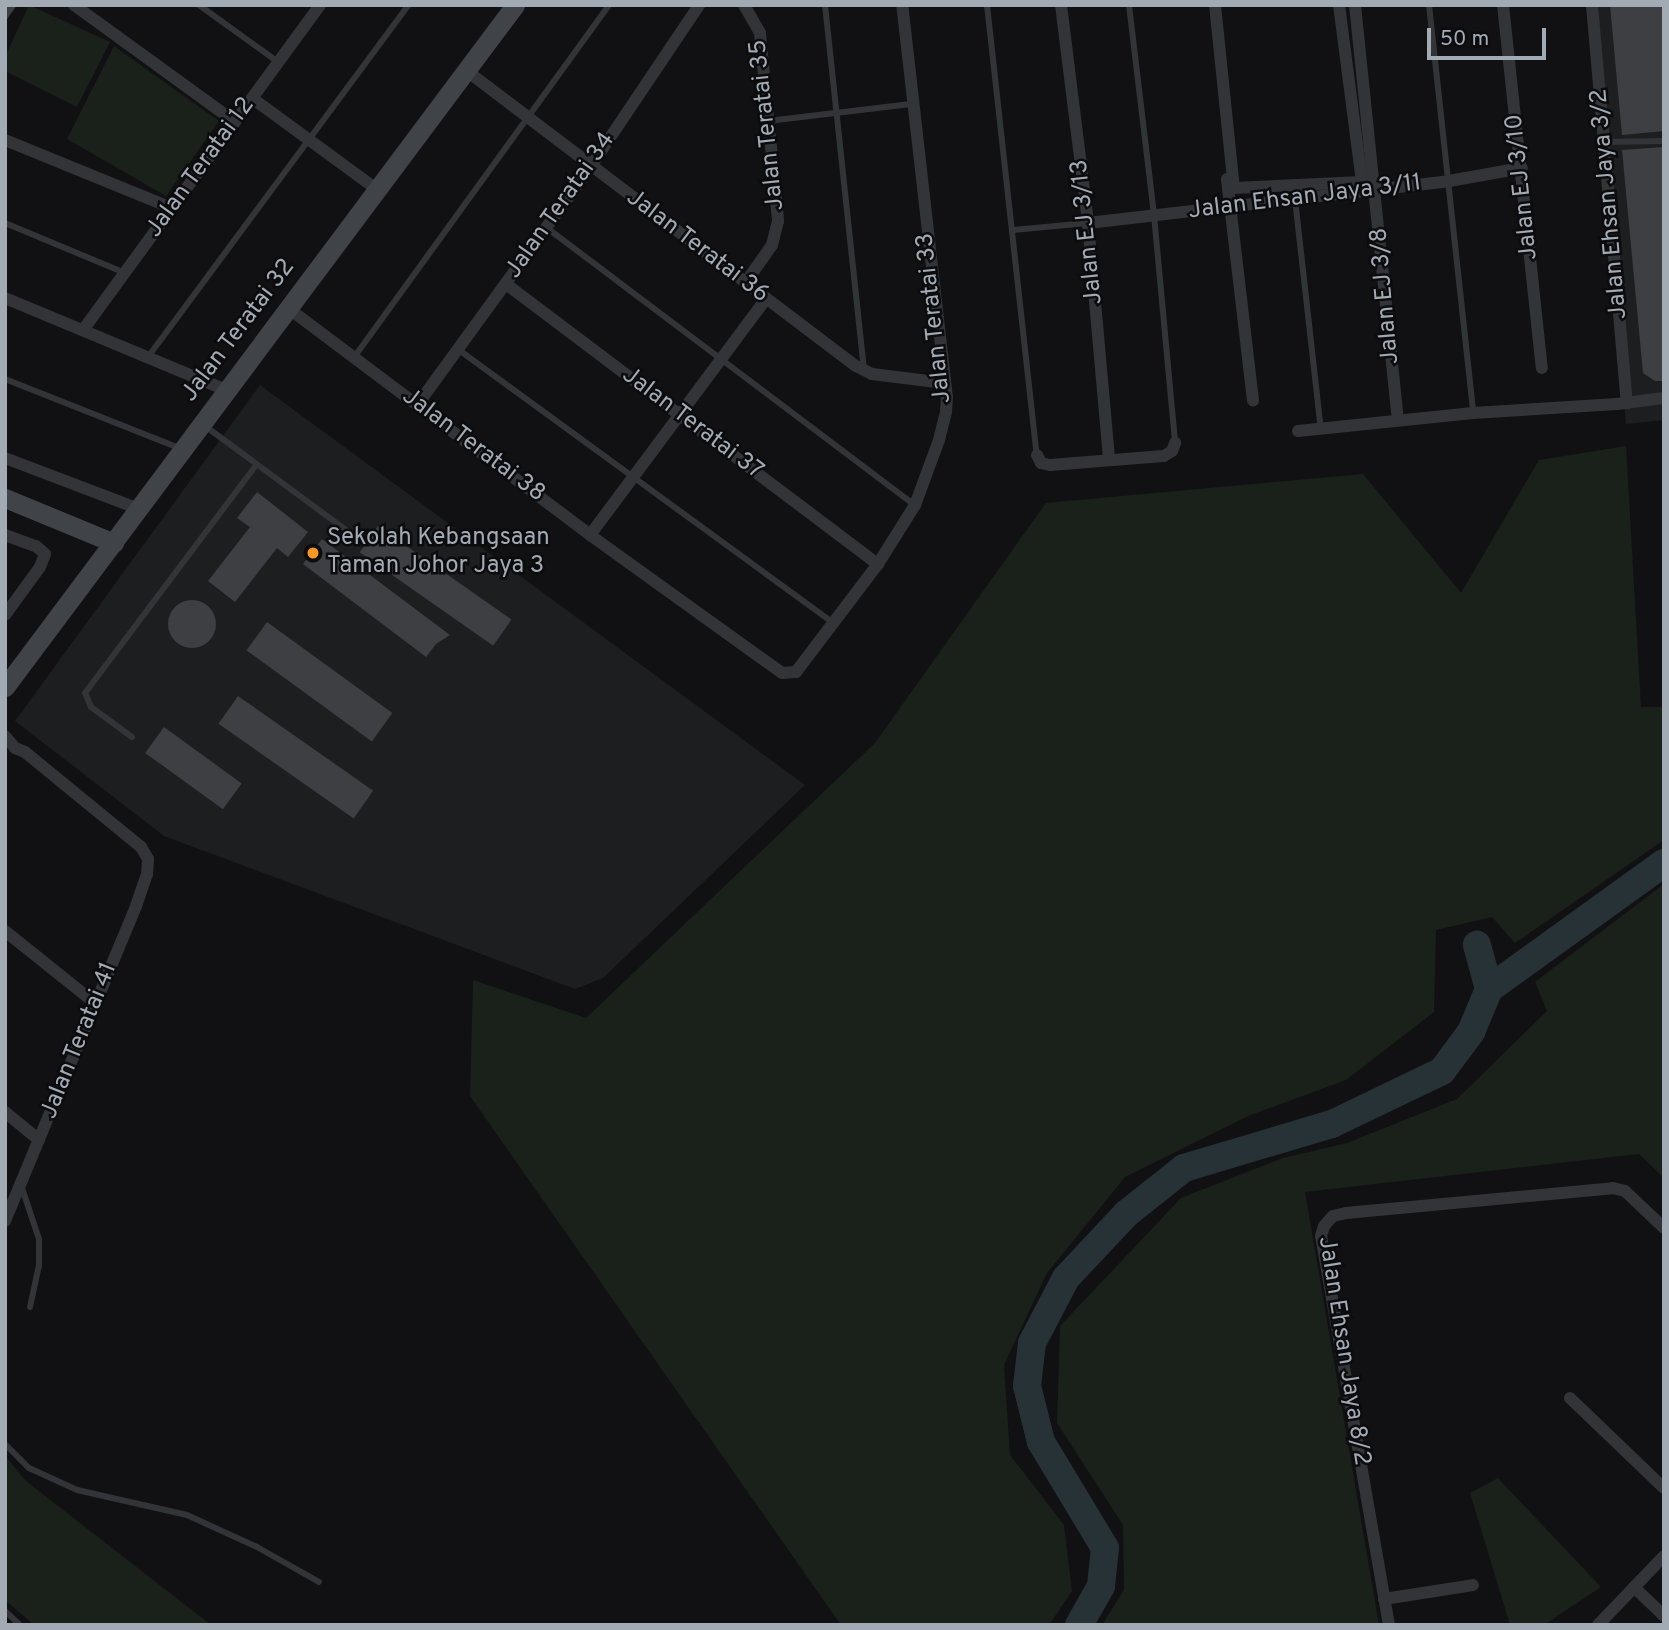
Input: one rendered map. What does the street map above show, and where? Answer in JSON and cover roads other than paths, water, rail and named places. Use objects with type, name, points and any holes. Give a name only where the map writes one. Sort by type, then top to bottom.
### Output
[{"type":"street","points":[[74,5],[235,122]]},
{"type":"street","name":"Jalan Teratai 12","points":[[83,330],[320,5]]},
{"type":"street","name":"Jalan Teratai 32","points":[[5,687],[375,188],[515,5]]},
{"type":"street","name":"Jalan Teratai 34","points":[[418,404],[591,166],[699,5]]},
{"type":"street","name":"Jalan Teratai 35","points":[[744,5],[760,33],[777,233],[746,282]]},
{"type":"street","name":"Jalan Teratai 33","points":[[796,672],[878,564],[915,505],[939,440],[946,411],[902,5]]},
{"type":"street","name":"Jalan EJ 3/13","points":[[1061,5],[1088,223],[1109,460]]},
{"type":"street","points":[[1207,5],[1252,400]]},
{"type":"street","points":[[1215,5],[1234,188],[1362,182],[1339,5]]},
{"type":"street","name":"Jalan EJ 3/8","points":[[1355,5],[1398,420]]},
{"type":"street","name":"Jalan EJ 3/10","points":[[1503,5],[1542,368]]},
{"type":"street","name":"Jalan Ehsan Jaya 3/2","points":[[1592,5],[1627,403]]},
{"type":"street","name":"Jalan Teratai 36","points":[[467,71],[864,371],[944,383]]},
{"type":"street","points":[[252,98],[375,188]]},
{"type":"street","points":[[5,140],[172,208]]},
{"type":"street","name":"Jalan Ehsan Jaya 3/11","points":[[1088,223],[1449,181],[1522,168]]},
{"type":"street","name":"Jalan Teratai 37","points":[[506,284],[878,564]]},
{"type":"street","points":[[5,298],[226,390]]},
{"type":"street","points":[[590,535],[766,299]]},
{"type":"street","name":"Jalan Teratai 38","points":[[288,308],[590,535],[782,673],[796,672]]},
{"type":"street","points":[[1298,431],[1473,412],[1627,403],[1664,398]]},
{"type":"street","points":[[1037,455],[1041,463],[1050,466],[1169,454],[1175,443]]},
{"type":"street","points":[[5,458],[139,509]]},
{"type":"street","points":[[5,498],[114,543]]},
{"type":"street","points":[[5,535],[36,546],[45,554],[40,566],[5,615]]},
{"type":"street","points":[[5,736],[10,751]]},
{"type":"street","name":"Jalan Teratai 41","points":[[5,1221],[136,906],[147,874],[148,859],[141,847],[25,752],[10,751]]},
{"type":"street","points":[[5,931],[95,1003]]},
{"type":"street","points":[[5,1112],[39,1140]]},
{"type":"street","name":"Jalan Ehsan Jaya 8/2","points":[[1389,1625],[1321,1236],[1324,1226],[1333,1216],[1346,1213],[1613,1188],[1625,1191],[1664,1228]]},
{"type":"street","points":[[1570,1398],[1664,1488]]},
{"type":"street","points":[[1598,1625],[1664,1556]]},
{"type":"street","points":[[1384,1599],[1473,1585]]},
{"type":"street","points":[[1634,1587],[1664,1616]]},
{"type":"lane","points":[[199,5],[278,62]]},
{"type":"lane","points":[[148,357],[408,5]]},
{"type":"lane","points":[[355,356],[609,5]]},
{"type":"lane","points":[[825,5],[864,371]]},
{"type":"lane","points":[[987,5],[1037,455]]},
{"type":"lane","points":[[1129,5],[1154,215],[1175,443]]},
{"type":"lane","points":[[1429,5],[1473,412]]},
{"type":"lane","points":[[768,121],[911,104]]},
{"type":"lane","points":[[1606,142],[1664,141]]},
{"type":"lane","points":[[1294,199],[1321,429]]},
{"type":"lane","points":[[5,223],[125,273]]},
{"type":"lane","points":[[1013,230],[1088,223]]},
{"type":"lane","points":[[547,228],[915,505]]},
{"type":"lane","points":[[457,349],[834,623]]},
{"type":"lane","points":[[5,379],[182,450]]},
{"type":"lane","points":[[201,423],[346,530]]},
{"type":"lane","points":[[132,737],[91,707],[85,692],[257,464]]},
{"type":"lane","points":[[21,1184],[39,1239],[39,1265],[30,1307]]},
{"type":"lane","points":[[5,1444],[29,1468],[77,1490],[187,1515],[257,1547],[319,1582]]},
{"type":"lane","points":[[5,1611],[20,1625]]},
{"type":"waterway","points":[[1489,989],[1664,863]]},
{"type":"waterway","points":[[1079,1625],[1101,1586],[1105,1548],[1041,1442],[1027,1386],[1032,1343],[1066,1278],[1126,1214],[1184,1168],[1332,1124],[1442,1071],[1471,1032],[1489,989],[1477,945]]},
{"type":"place","name":"Sekolah Kebangsaan Taman Johor Jaya 3","points":[[313,553]]}]
